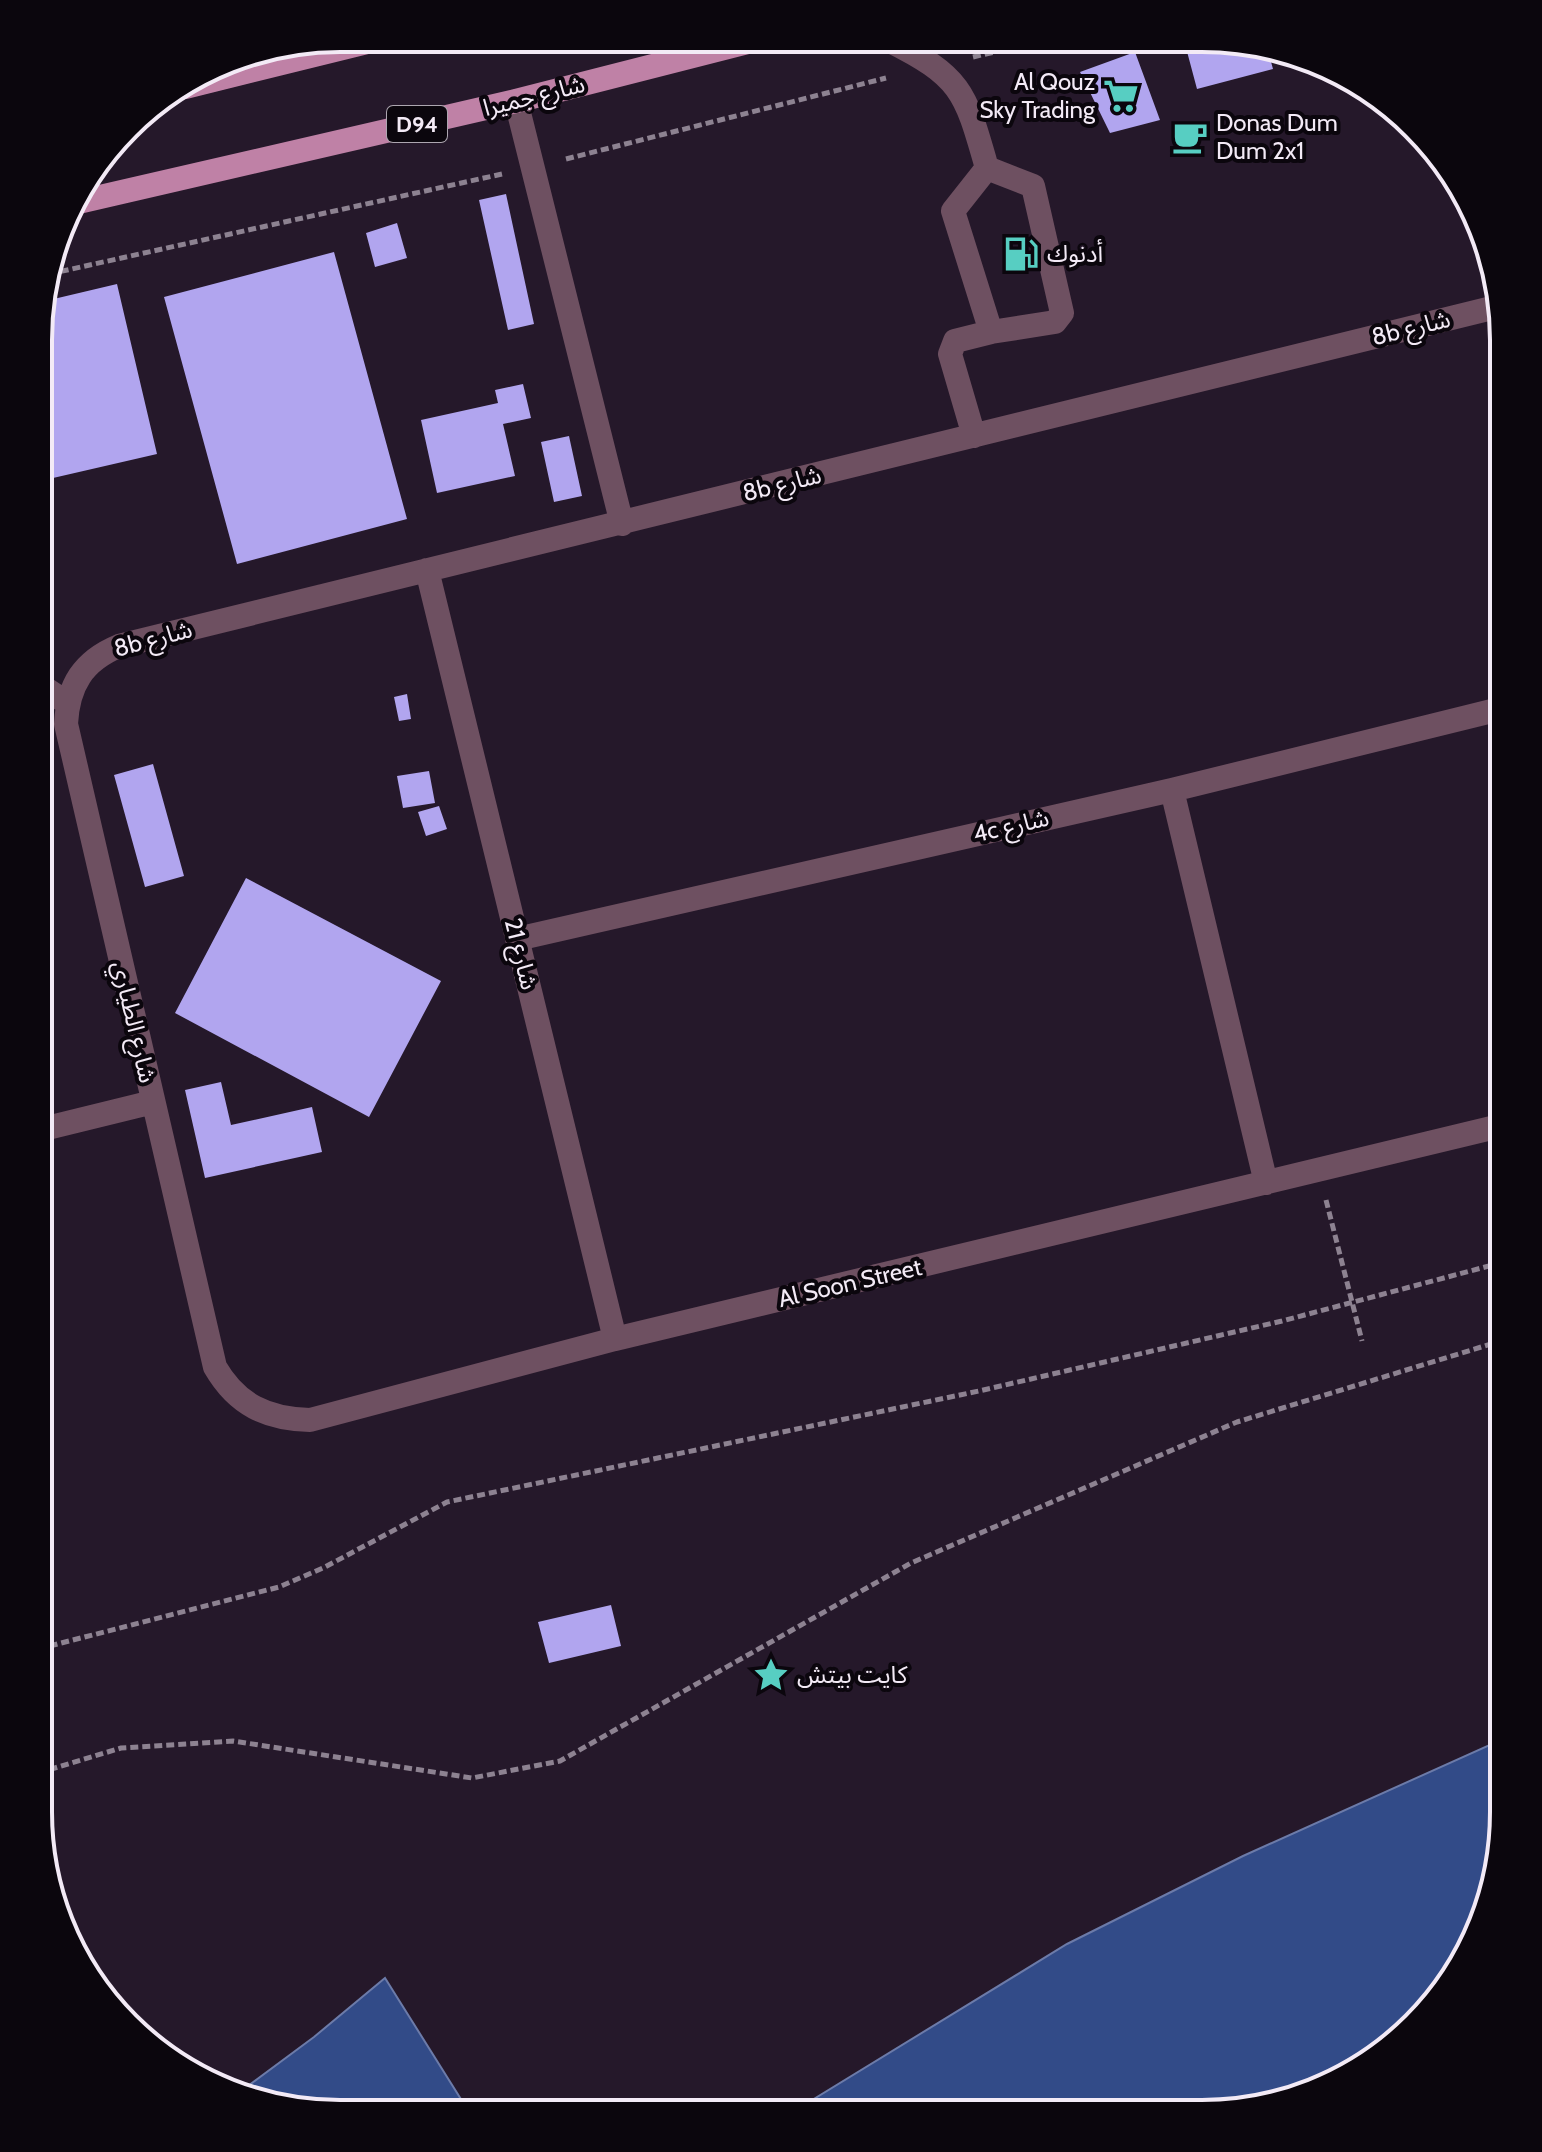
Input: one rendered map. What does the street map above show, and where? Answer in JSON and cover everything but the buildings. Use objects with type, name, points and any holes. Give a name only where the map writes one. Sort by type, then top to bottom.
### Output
[{"type":"main road","name":"شارع جميرا","points":[[89,200],[516,101],[708,52]]},
{"type":"main road","points":[[221,78],[323,53]]},
{"type":"street","points":[[911,52],[936,65],[968,102],[987,168]]},
{"type":"street","points":[[516,101],[622,524]]},
{"type":"street","points":[[987,168],[955,204],[953,218],[991,332]]},
{"type":"street","points":[[974,436],[950,354],[951,346],[955,341],[991,332],[1055,322],[1062,313],[1033,186],[987,168]]},
{"type":"street","name":"8b شارع","points":[[76,677],[102,653],[119,646],[1488,309]]},
{"type":"street","name":"شارع 21","points":[[427,570],[615,1339]]},
{"type":"street","name":"شارع الطياري","points":[[76,677],[67,703],[69,744],[215,1367]]},
{"type":"street","points":[[52,693],[67,703]]},
{"type":"street","name":"4c شارع","points":[[517,939],[1172,790],[1490,711]]},
{"type":"street","points":[[1172,790],[1266,1183]]},
{"type":"street","points":[[52,1127],[153,1102]]},
{"type":"street","name":"Al Soon Street","points":[[215,1367],[227,1388],[244,1403],[276,1416],[310,1420],[615,1339],[1490,1129]]},
{"type":"path","points":[[1319,1172],[1362,1341]]},
{"type":"path","points":[[52,1645],[279,1587],[323,1568],[447,1502],[979,1391],[1352,1302],[1490,1266]]},
{"type":"path","points":[[52,1769],[121,1748],[233,1741],[472,1778],[560,1761],[911,1563],[1237,1422],[1490,1344]]},
{"type":"water","points":[[1490,1745],[1488,1850],[1475,1905],[1460,1940],[1442,1972],[1406,2016],[1362,2052],[1330,2070],[1295,2085],[1240,2098],[812,2100],[1067,1944],[1243,1856]]},
{"type":"water","points":[[385,1978],[461,2100],[302,2098],[249,2085],[314,2037]]},
{"type":"place","name":"Al Qouz Sky Trading","points":[[1121,96]]},
{"type":"place","name":"Donas Dum Dum 2x1","points":[[1190,137]]},
{"type":"place","name":"أدنوك","points":[[1021,254]]},
{"type":"place","name":"كايت بيتش","points":[[771,1675]]}]
